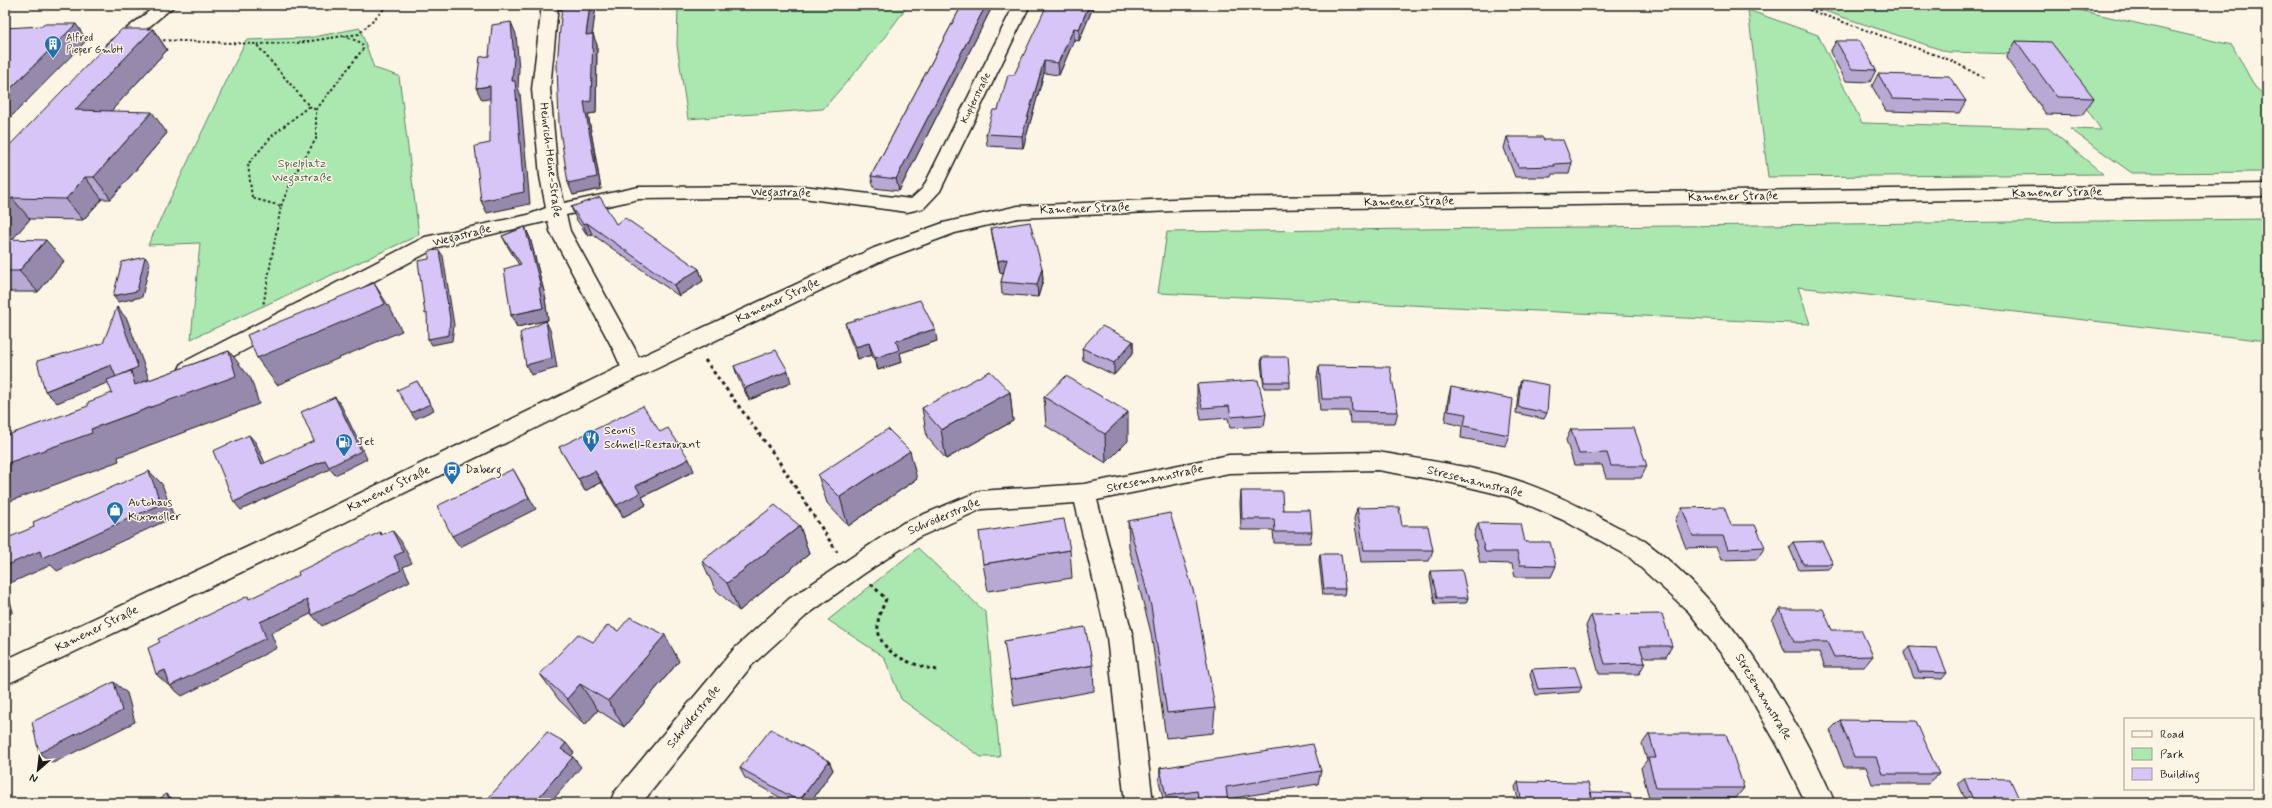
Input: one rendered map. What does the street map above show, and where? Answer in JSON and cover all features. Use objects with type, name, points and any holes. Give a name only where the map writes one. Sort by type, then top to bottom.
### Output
[{"type":"street","points":[[102,58],[123,38],[167,5]]},
{"type":"street","name":"Heinrich-Heine-Straße","points":[[550,5],[541,89],[550,176],[560,231],[624,349],[633,370]]},
{"type":"street","name":"Kupferstraße","points":[[931,191],[1022,5]]},
{"type":"street","name":"Kamener Straße","points":[[5,673],[309,529],[633,370],[881,253],[950,228],[1018,212],[1195,204],[2267,190]]},
{"type":"street","name":"Wegastraße","points":[[174,378],[432,242],[532,220],[556,211],[639,193],[803,192],[907,206],[917,204],[931,191]]},
{"type":"street","name":"Stresemannstraße","points":[[1084,493],[1229,464],[1378,461],[1452,474],[1514,490],[1571,513],[1637,549],[1698,604],[1746,666],[1789,739],[1821,803]]},
{"type":"street","points":[[1084,493],[1120,637],[1139,803]]},
{"type":"street","name":"Schröderstraße","points":[[624,803],[743,657],[798,607],[853,568],[911,530],[980,500],[1084,493]]},
{"type":"path","points":[[123,38],[256,44],[297,43],[359,34],[388,5]]},
{"type":"path","points":[[1794,5],[1950,60],[1986,79]]},
{"type":"path","points":[[261,332],[262,313],[281,206],[294,177],[316,140],[316,110],[342,74],[363,49],[362,43],[344,36]]},
{"type":"path","points":[[256,44],[309,106],[316,110]]},
{"type":"path","points":[[281,206],[252,198],[248,164],[273,135],[309,106]]},
{"type":"path","points":[[713,358],[706,361],[776,456],[835,550],[886,599],[878,628],[883,642],[891,652],[904,662],[918,667],[937,670]]},
{"type":"green space","points":[[678,5],[908,5],[879,45],[823,109],[688,119],[677,45]]},
{"type":"green space","points":[[1806,5],[2057,5],[2232,45],[2255,87],[2267,98],[2267,172],[2132,173],[2070,129],[2101,130],[2051,55],[1948,52]]},
{"type":"green space","points":[[1748,10],[1818,35],[1862,123],[2048,128],[2103,174],[1768,177]]},
{"type":"green space","name":"Spielplatz Wegastraße","points":[[360,28],[374,68],[399,76],[419,235],[191,339],[200,243],[148,245],[246,40],[308,38]]},
{"type":"green space","points":[[2267,219],[2267,341],[1798,287],[1810,324],[1158,293],[1167,232]]},
{"type":"green space","points":[[918,548],[986,613],[1000,757],[981,757],[901,699],[884,657],[828,620]]},
{"type":"building","points":[[562,5],[590,5],[586,35],[593,34],[591,101],[584,102],[597,177],[568,183],[559,124],[557,65]]},
{"type":"building","points":[[962,5],[986,5],[896,179],[871,176]]},
{"type":"building","points":[[1047,5],[1089,5],[1079,29],[1074,28],[1058,63],[1044,61],[1022,136],[986,134],[993,110],[998,110],[1008,75],[1014,75]]},
{"type":"building","points":[[511,22],[514,58],[512,81],[515,81],[524,192],[481,201],[475,146],[490,143],[490,86],[476,88],[480,57],[489,56],[492,25]]},
{"type":"building","points":[[45,24],[76,24],[5,94],[5,28],[42,26]]},
{"type":"building","points":[[122,29],[153,29],[75,110],[152,112],[94,177],[85,177],[66,199],[12,198],[5,205],[5,150]]},
{"type":"building","points":[[1836,41],[1860,41],[1876,70],[1852,69]]},
{"type":"building","points":[[2016,41],[2051,42],[2094,98],[2057,97]]},
{"type":"building","points":[[1878,74],[1949,76],[1966,101],[1893,99]]},
{"type":"building","points":[[1507,137],[1542,137],[1544,140],[1563,140],[1572,163],[1554,164],[1555,166],[1518,167]]},
{"type":"building","points":[[600,197],[616,224],[625,218],[699,269],[674,285],[587,223],[583,224],[571,207]]},
{"type":"building","points":[[1030,222],[1042,268],[1037,285],[1001,282],[1007,259],[998,261],[991,228]]},
{"type":"building","points":[[525,227],[541,287],[539,288],[543,308],[511,315],[504,269],[521,264],[502,236]]},
{"type":"building","points":[[5,239],[46,240],[19,271],[5,271]]},
{"type":"building","points":[[439,250],[450,319],[449,335],[428,339],[427,313],[425,314],[418,261],[429,259],[429,251]]},
{"type":"building","points":[[145,257],[137,291],[113,296],[122,262]]},
{"type":"building","points":[[374,283],[385,304],[257,358],[247,335]]},
{"type":"building","points":[[920,300],[935,329],[896,341],[899,350],[875,358],[869,343],[855,347],[845,323]]},
{"type":"building","points":[[117,307],[138,367],[116,377],[111,365],[45,391],[37,361],[103,343]]},
{"type":"building","points":[[546,321],[552,358],[526,365],[520,333]]},
{"type":"building","points":[[1102,326],[1133,341],[1114,363],[1082,348]]},
{"type":"building","points":[[776,350],[788,371],[745,388],[734,366]]},
{"type":"building","points":[[229,351],[236,376],[91,429],[92,433],[5,464],[5,436],[88,406],[88,402],[112,393],[107,380],[131,371],[135,385]]},
{"type":"building","points":[[1262,357],[1288,357],[1290,382],[1264,382]]},
{"type":"building","points":[[1319,366],[1390,367],[1398,412],[1352,411],[1351,399],[1322,399]]},
{"type":"building","points":[[990,371],[1010,392],[941,430],[922,408]]},
{"type":"building","points":[[1066,376],[1128,412],[1105,434],[1044,397]]},
{"type":"building","points":[[1258,380],[1266,414],[1231,417],[1229,406],[1202,408],[1197,384]]},
{"type":"building","points":[[1521,380],[1549,385],[1547,413],[1518,407]]},
{"type":"building","points":[[417,381],[430,404],[411,413],[397,390]]},
{"type":"building","points":[[1451,387],[1513,399],[1509,435],[1464,426],[1466,414],[1448,411]]},
{"type":"building","points":[[335,397],[361,451],[329,467],[325,460],[234,502],[213,451],[249,435],[262,464],[314,441],[301,412]]},
{"type":"building","points":[[643,406],[660,432],[668,428],[689,459],[636,486],[640,493],[617,505],[595,471],[578,479],[559,447]]},
{"type":"building","points":[[1634,428],[1647,466],[1611,466],[1607,453],[1579,454],[1571,429]]},
{"type":"building","points":[[888,429],[910,451],[840,497],[818,475]]},
{"type":"building","points":[[513,469],[529,498],[452,536],[437,506]]},
{"type":"building","points":[[149,471],[161,504],[42,558],[40,551],[5,566],[5,539],[34,527],[33,522]]},
{"type":"building","points":[[1241,491],[1282,491],[1283,510],[1310,510],[1312,532],[1275,532],[1274,519],[1242,519]]},
{"type":"building","points":[[775,505],[800,526],[727,583],[702,561]]},
{"type":"building","points":[[1399,507],[1402,526],[1428,526],[1433,550],[1364,550],[1357,508]]},
{"type":"building","points":[[1724,507],[1731,525],[1755,525],[1765,547],[1728,549],[1723,536],[1693,536],[1682,508]]},
{"type":"building","points":[[1170,513],[1196,600],[1215,708],[1167,713],[1151,606],[1128,521]]},
{"type":"building","points":[[1064,519],[1070,550],[983,564],[979,532]]},
{"type":"building","points":[[1478,523],[1521,524],[1525,542],[1550,542],[1556,566],[1520,565],[1517,552],[1485,552]]},
{"type":"building","points":[[392,530],[403,552],[394,556],[401,570],[312,615],[307,600],[260,622],[266,638],[170,686],[165,670],[156,674],[148,648],[160,642],[158,639],[248,596],[249,599],[289,580],[299,575],[298,572],[380,532],[381,535]]},
{"type":"building","points":[[1822,541],[1833,564],[1803,564],[1793,542]]},
{"type":"building","points":[[1320,554],[1341,554],[1345,589],[1324,589]]},
{"type":"building","points":[[1462,570],[1468,598],[1437,598],[1431,571]]},
{"type":"building","points":[[1780,609],[1823,609],[1832,630],[1861,630],[1873,656],[1834,657],[1827,642],[1794,642]]},
{"type":"building","points":[[1662,614],[1672,646],[1640,646],[1645,663],[1605,664],[1591,615]]},
{"type":"building","points":[[630,617],[665,635],[608,701],[580,684],[567,699],[540,674],[578,634],[593,642],[608,625],[618,631]]},
{"type":"building","points":[[1085,627],[1093,665],[1010,680],[1004,641]]},
{"type":"building","points":[[1909,647],[1937,648],[1947,673],[1919,672]]},
{"type":"building","points":[[1575,667],[1582,687],[1538,689],[1532,669]]},
{"type":"building","points":[[114,682],[122,711],[39,753],[32,722]]},
{"type":"building","points":[[1840,720],[1916,721],[1939,774],[1882,774],[1876,757],[1854,757]]},
{"type":"building","points":[[771,729],[829,761],[799,801],[740,768]]},
{"type":"building","points":[[547,732],[566,743],[561,749],[573,757],[534,803],[484,803]]},
{"type":"building","points":[[1649,734],[1726,734],[1744,788],[1656,788],[1648,758],[1656,758]]},
{"type":"building","points":[[1313,744],[1321,771],[1226,787],[1228,803],[1199,803],[1197,791],[1166,796],[1160,768]]},
{"type":"building","points":[[1964,778],[2010,779],[2020,801],[1973,800]]},
{"type":"building","points":[[1518,782],[1588,783],[1593,803],[1522,803]]},
{"type":"building","points":[[1591,792],[1630,793],[1632,803],[1593,803]]},
{"type":"building","points":[[166,794],[173,803],[154,803]]},
{"type":"place","name":"Alfred Pieper GmbH","points":[[53,59]]},
{"type":"place","name":"Seonis Schnell-Restaurant","points":[[591,453]]},
{"type":"place","name":"Jet","points":[[344,457]]},
{"type":"place","name":"Daberg","points":[[452,485]]},
{"type":"place","name":"Autohaus Kixmöller","points":[[115,525]]}]
